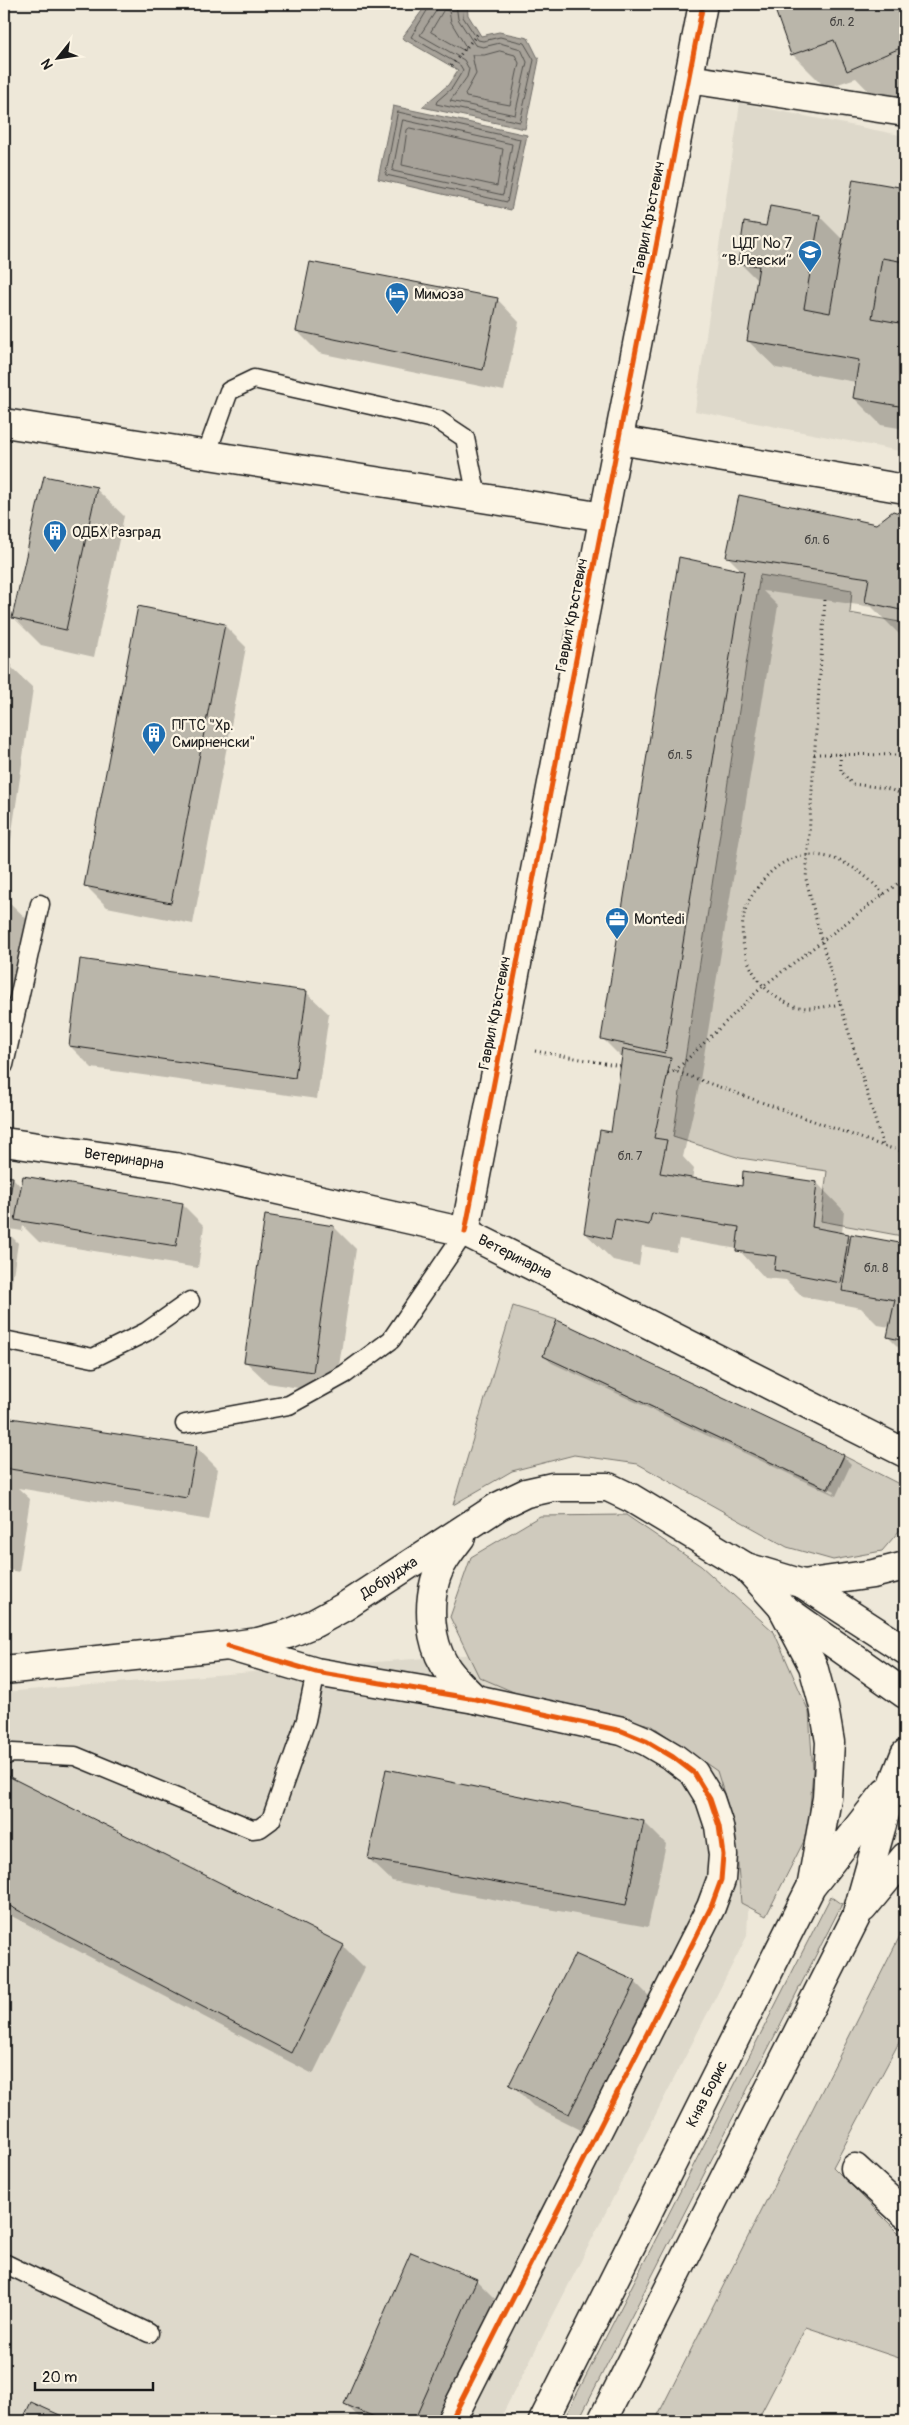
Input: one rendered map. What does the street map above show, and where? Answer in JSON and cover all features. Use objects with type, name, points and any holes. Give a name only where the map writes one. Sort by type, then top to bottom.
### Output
[{"type":"street","name":"Гаврил Кръстевич","points":[[465,1232],[703,4]]},
{"type":"street","points":[[688,78],[905,112]]},
{"type":"street","points":[[4,423],[604,517]]},
{"type":"street","points":[[618,440],[905,489]]},
{"type":"street","name":"Ветеринарна","points":[[4,1142],[175,1167],[465,1232],[905,1453]]},
{"type":"street","name":"Добруджа","points":[[4,1670],[228,1646],[258,1642],[288,1634],[316,1624],[499,1506],[526,1493],[554,1487],[608,1487],[631,1498],[746,1567]]},
{"type":"street","points":[[467,1528],[447,1556],[435,1580],[431,1622],[436,1645],[444,1664],[455,1680],[475,1699]]},
{"type":"street","points":[[803,1584],[873,1574],[905,1566]]},
{"type":"street","points":[[746,1567],[803,1584],[905,1650]]},
{"type":"street","points":[[746,1567],[782,1606],[905,1694]]},
{"type":"street","points":[[782,1606],[813,1666],[824,1707],[830,1742],[826,1798],[811,1887]]},
{"type":"street","points":[[228,1646],[316,1672],[475,1699],[622,1732],[646,1741],[673,1757],[694,1774],[710,1799],[719,1826],[723,1855],[721,1880],[711,1907],[451,2421]]},
{"type":"street","name":"Княз Борис","points":[[602,2421],[856,1917],[894,1782],[905,1754]]},
{"type":"street","name":"Княз Борис","points":[[543,2421],[811,1887],[894,1782]]},
{"type":"street","points":[[856,1917],[905,1857]]},
{"type":"street","points":[[855,2168],[905,2214]]},
{"type":"lane","points":[[206,454],[229,391],[254,379],[438,420],[465,438],[477,497]]},
{"type":"lane","points":[[4,1065],[40,904]]},
{"type":"lane","points":[[185,1424],[289,1405],[345,1374],[391,1340],[465,1232]]},
{"type":"lane","points":[[4,1340],[93,1358],[146,1332],[190,1301]]},
{"type":"lane","points":[[4,1756],[12,1753],[75,1756],[252,1828],[260,1828],[271,1820],[306,1720],[316,1672]]},
{"type":"lane","points":[[4,2263],[149,2333]]},
{"type":"path","points":[[452,66],[479,32]]},
{"type":"path","points":[[825,600],[806,879],[822,942],[883,1146]]},
{"type":"path","points":[[814,754],[905,755]]},
{"type":"path","points":[[840,754],[840,771],[852,784],[886,788],[905,795]]},
{"type":"path","points":[[840,1004],[816,1008],[797,1007],[777,999],[762,987],[751,969],[744,946],[742,926],[747,904],[757,888],[776,867],[807,854],[833,858],[852,867],[870,879],[884,895]]},
{"type":"path","points":[[668,1073],[675,1071],[762,987],[905,878]]},
{"type":"path","points":[[502,1045],[621,1066]]},
{"type":"path","points":[[675,1071],[883,1146],[905,1152]]},
{"type":"shaded area","name":"ЦДГ № 7 “В.Левски”","points":[[740,103],[905,136],[905,452],[695,411]]},
{"type":"shaded area","points":[[760,575],[852,590],[850,613],[905,623],[905,1061],[902,1073],[905,1075],[905,1220],[902,1236],[821,1221],[827,1171],[740,1158],[673,1137]]},
{"type":"shaded area","points":[[513,1306],[557,1320],[543,1356],[829,1490],[844,1456],[905,1487],[905,1524],[882,1551],[833,1560],[787,1547],[638,1464],[574,1455],[512,1471],[453,1505]]},
{"type":"shaded area","points":[[626,1515],[701,1566],[774,1632],[809,1712],[813,1770],[808,1833],[766,1916],[741,1903],[735,1829],[717,1771],[651,1725],[532,1700],[479,1677],[450,1617],[471,1557],[540,1516]]},
{"type":"shaded area","points":[[563,1647],[755,1752],[747,1936],[499,2421],[4,2421],[4,1692]]},
{"type":"shaded area","points":[[831,1896],[842,1904],[578,2421],[563,2421]]},
{"type":"shaded area","points":[[905,1926],[905,2031],[833,2167],[905,2239],[905,2360],[806,2327],[757,2421],[655,2421]]},
{"type":"water","points":[[427,4],[467,4],[468,15],[481,36],[499,32],[528,38],[539,60],[525,129],[422,107],[448,85],[458,70],[402,38]]},
{"type":"water","points":[[393,106],[527,135],[511,210],[378,179]]},
{"type":"building","points":[[773,4],[905,4],[905,46],[847,71],[834,40],[791,55]]},
{"type":"building","points":[[853,179],[905,188],[905,262],[882,258],[872,318],[905,324],[905,407],[853,398],[859,360],[747,341],[759,266],[738,263],[744,222],[766,226],[770,206],[820,215],[804,308],[830,313]]},
{"type":"building","name":"Мимоза","points":[[310,262],[498,298],[483,370],[296,331]]},
{"type":"building","name":"ОДБХ Разград","points":[[44,476],[97,487],[66,630],[12,618]]},
{"type":"building","points":[[739,495],[876,524],[893,511],[905,515],[905,611],[865,602],[869,578],[726,557]]},
{"type":"building","points":[[679,557],[744,571],[665,1053],[601,1039]]},
{"type":"building","name":"ПГТС \"Хр. Смирненски\"","points":[[138,606],[225,624],[171,903],[84,886]]},
{"type":"building","points":[[4,663],[11,665],[4,716]]},
{"type":"building","points":[[4,898],[9,900],[4,937]]},
{"type":"building","points":[[80,959],[307,991],[295,1078],[69,1046]]},
{"type":"building","points":[[623,1049],[671,1058],[654,1138],[667,1140],[660,1173],[742,1186],[743,1171],[817,1182],[812,1227],[849,1234],[841,1283],[774,1270],[776,1256],[736,1251],[739,1227],[652,1213],[649,1225],[615,1219],[611,1239],[584,1233],[600,1130],[611,1132]]},
{"type":"building","points":[[4,1176],[13,1177],[7,1216],[4,1215]]},
{"type":"building","points":[[23,1176],[183,1203],[176,1246],[15,1220]]},
{"type":"building","points":[[265,1215],[334,1226],[313,1372],[244,1362]]},
{"type":"building","points":[[851,1234],[905,1244],[905,1341],[887,1337],[895,1300],[842,1291]]},
{"type":"building","points":[[557,1320],[844,1455],[828,1489],[543,1356]]},
{"type":"building","points":[[4,1417],[197,1446],[187,1498],[4,1468]]},
{"type":"building","points":[[386,1769],[644,1821],[626,1905],[368,1859]]},
{"type":"building","points":[[4,1774],[344,1945],[291,2053],[4,1903]]},
{"type":"building","points":[[575,1954],[636,1981],[569,2114],[509,2085]]},
{"type":"building","points":[[411,2252],[477,2279],[414,2421],[384,2421],[344,2404]]},
{"type":"building","points":[[31,2402],[73,2421],[22,2421]]},
{"type":"cycle path","points":[[465,1232],[703,4]]},
{"type":"cycle path","points":[[228,1646],[316,1672],[475,1699],[622,1731],[646,1741],[673,1757],[694,1773],[710,1799],[719,1826],[723,1855],[721,1880],[711,1907],[451,2421]]},
{"type":"place","name":"ЦДГ № 7 “В.Левски”","points":[[810,273]]},
{"type":"place","name":"Мимоза","points":[[397,315]]},
{"type":"place","name":"ОДБХ Разград","points":[[55,553]]},
{"type":"place","name":"ПГТС \"Хр. Смирненски\"","points":[[154,755]]},
{"type":"place","name":"Montedi","points":[[617,940]]}]
